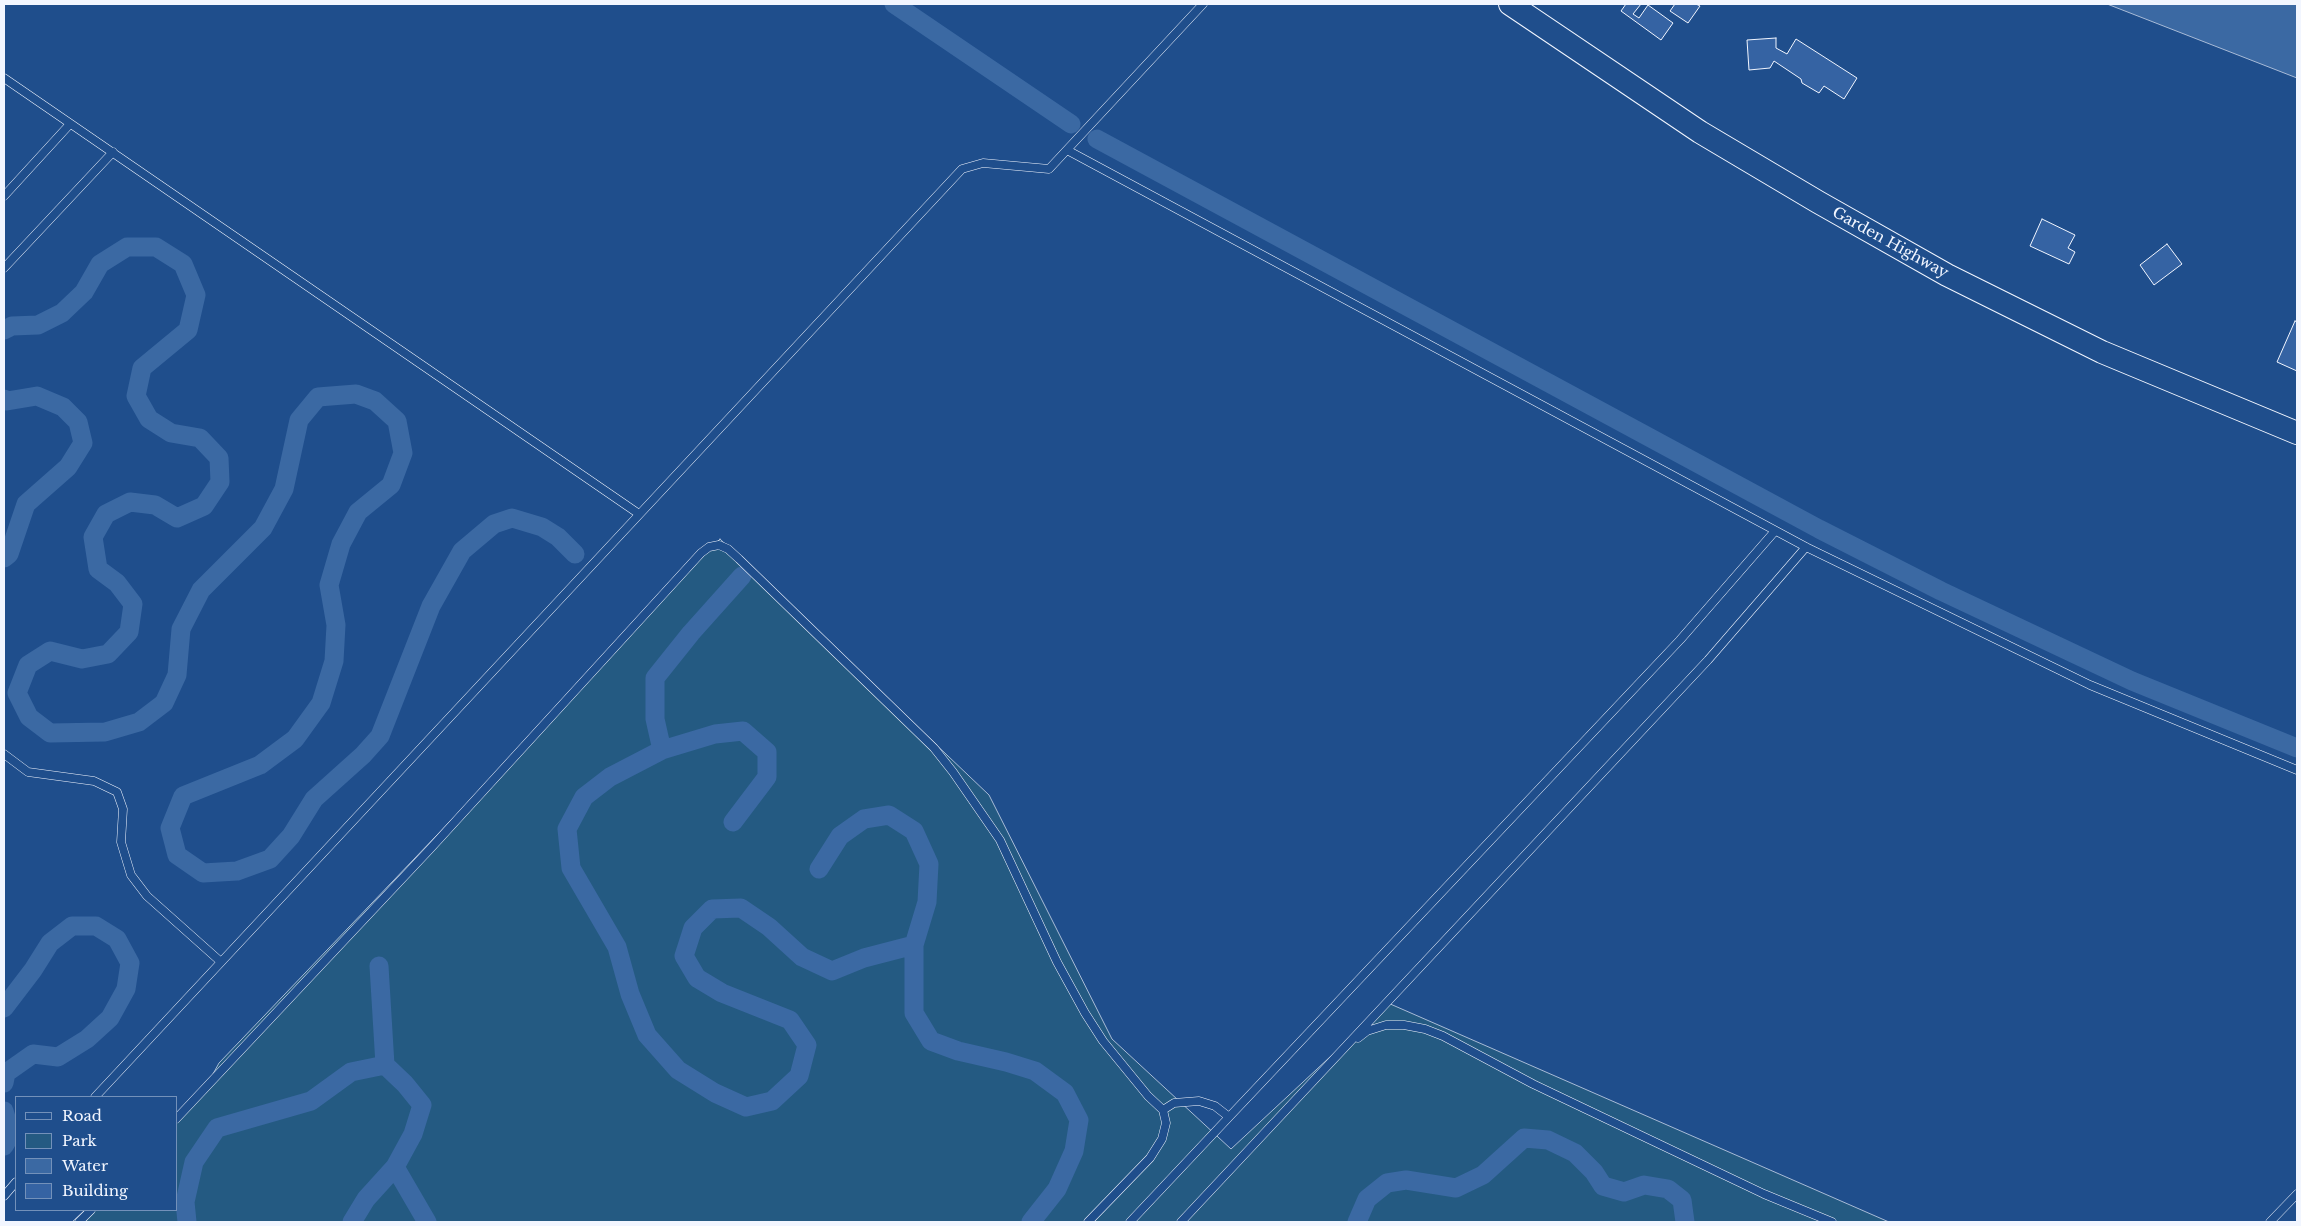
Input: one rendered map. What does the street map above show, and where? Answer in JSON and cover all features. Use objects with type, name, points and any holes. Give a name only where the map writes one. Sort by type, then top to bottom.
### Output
[{"type":"main road","name":"Garden Highway","points":[[1510,4],[1700,132],[1947,275],[2102,352],[2297,433]]},
{"type":"lane","points":[[96,1096],[962,169],[983,163],[1049,169],[1202,4]]},
{"type":"lane","points":[[4,78],[638,514]]},
{"type":"lane","points":[[4,196],[70,124]]},
{"type":"lane","points":[[1067,150],[1806,547],[2090,684],[2297,770]]},
{"type":"lane","points":[[4,268],[113,152]]},
{"type":"lane","points":[[1130,1222],[1680,640],[1775,531]]},
{"type":"lane","points":[[178,1117],[431,848],[701,553],[709,547],[719,545],[740,559],[934,748],[953,772],[1000,840],[1057,962],[1085,1013],[1103,1041],[1148,1096],[1163,1110],[1166,1123],[1162,1139],[1150,1158],[1088,1222]]},
{"type":"lane","points":[[1181,1222],[1708,660],[1806,547]]},
{"type":"lane","points":[[4,754],[28,772],[94,781],[117,792],[123,809],[121,842],[130,874],[147,896],[221,962]]},
{"type":"lane","points":[[1333,1058],[1366,1031],[1386,1026],[1404,1025],[1425,1029],[1443,1036],[1533,1084],[1764,1194],[1832,1222]]},
{"type":"lane","points":[[1163,1110],[1174,1103],[1199,1101],[1215,1106],[1229,1117]]},
{"type":"lane","points":[[4,1196],[15,1183]]},
{"type":"lane","points":[[2270,1222],[2297,1194]]},
{"type":"lane","points":[[79,1222],[90,1211]]},
{"type":"green space","points":[[720,539],[989,795],[1112,1039],[1231,1149],[1388,1003],[1889,1222],[72,1222],[84,1211],[178,1211],[178,1117],[202,1094],[219,1063]]},
{"type":"water","points":[[2107,4],[2297,4],[2297,78]]},
{"type":"building","points":[[1626,4],[1641,4],[1633,14],[1639,18],[1648,5],[1673,23],[1661,40],[1621,11]]},
{"type":"building","points":[[1675,4],[1696,4],[1700,6],[1688,23],[1670,11]]},
{"type":"building","points":[[1776,38],[1776,48],[1787,54],[1796,39],[1857,78],[1844,99],[1824,86],[1819,93],[1802,83],[1801,79],[1774,61],[1770,68],[1749,70],[1747,40]]},
{"type":"building","points":[[2042,219],[2075,235],[2068,248],[2075,252],[2069,264],[2030,246]]},
{"type":"building","points":[[2167,244],[2182,264],[2154,285],[2140,265]]},
{"type":"building","points":[[2295,321],[2297,322],[2297,371],[2277,362]]},
{"type":"waterway","points":[[894,4],[1071,124]]},
{"type":"waterway","points":[[1097,139],[1819,529],[1941,591],[2132,681],[2297,748]]},
{"type":"waterway","points":[[4,330],[12,326],[38,325],[62,313],[84,292],[100,264],[127,247],[156,247],[183,264],[196,295],[188,330],[142,368],[136,396],[149,419],[171,433],[200,438],[219,458],[220,482],[204,506],[177,518],[155,505],[130,502],[106,514],[93,537],[98,569],[117,583],[133,604],[129,632],[108,654],[82,659],[50,651],[28,665],[17,693],[29,717],[50,733],[105,732],[139,722],[164,703],[177,675],[181,629],[201,590],[263,528],[284,489],[299,420],[318,397],[356,394],[375,401],[397,421],[403,453],[391,485],[358,512],[341,544],[329,585],[336,625],[334,661],[321,703],[295,739],[260,765],[183,796],[170,828],[177,855],[203,873],[237,871],[270,859],[291,836],[314,799],[363,755],[380,736],[431,606],[462,551],[494,524],[512,518],[542,527],[558,537],[575,554]]},
{"type":"waterway","points":[[4,399],[7,401],[37,396],[63,407],[78,422],[83,443],[68,467],[26,504],[9,554],[4,558]]},
{"type":"waterway","points":[[742,576],[691,633],[655,678],[655,719],[662,750],[610,777],[584,797],[567,829],[571,868],[617,947],[630,994],[647,1035],[678,1070],[715,1093],[746,1107],[772,1101],[799,1076],[807,1045],[790,1020],[722,993],[697,978],[684,956],[693,928],[712,909],[741,908],[769,927],[802,957],[832,971],[864,958],[914,945],[914,1013],[931,1041],[958,1051],[1035,1071],[1065,1093],[1079,1120],[1074,1151],[1057,1189],[1031,1222]]},
{"type":"waterway","points":[[662,750],[715,734],[743,731],[767,752],[767,777],[733,822]]},
{"type":"waterway","points":[[819,869],[840,836],[864,819],[889,815],[914,831],[929,864],[927,902],[914,945]]},
{"type":"waterway","points":[[4,1008],[33,970],[50,943],[72,926],[96,926],[117,939],[130,963],[126,989],[110,1018],[87,1039],[58,1057],[33,1054],[6,1073],[4,1083]]},
{"type":"waterway","points":[[379,966],[385,1065]]},
{"type":"waterway","points":[[187,1222],[185,1202],[194,1162],[217,1128],[311,1101],[351,1072],[385,1065],[405,1084],[422,1105],[413,1134],[395,1167],[366,1199],[352,1222]]},
{"type":"waterway","points":[[4,1111],[11,1134],[4,1146]]},
{"type":"waterway","points":[[1357,1222],[1367,1199],[1387,1183],[1406,1180],[1456,1188],[1483,1175],[1524,1138],[1548,1140],[1575,1153],[1594,1172],[1603,1186],[1624,1192],[1644,1185],[1668,1189],[1682,1200],[1685,1222]]},
{"type":"waterway","points":[[395,1167],[427,1222]]}]
